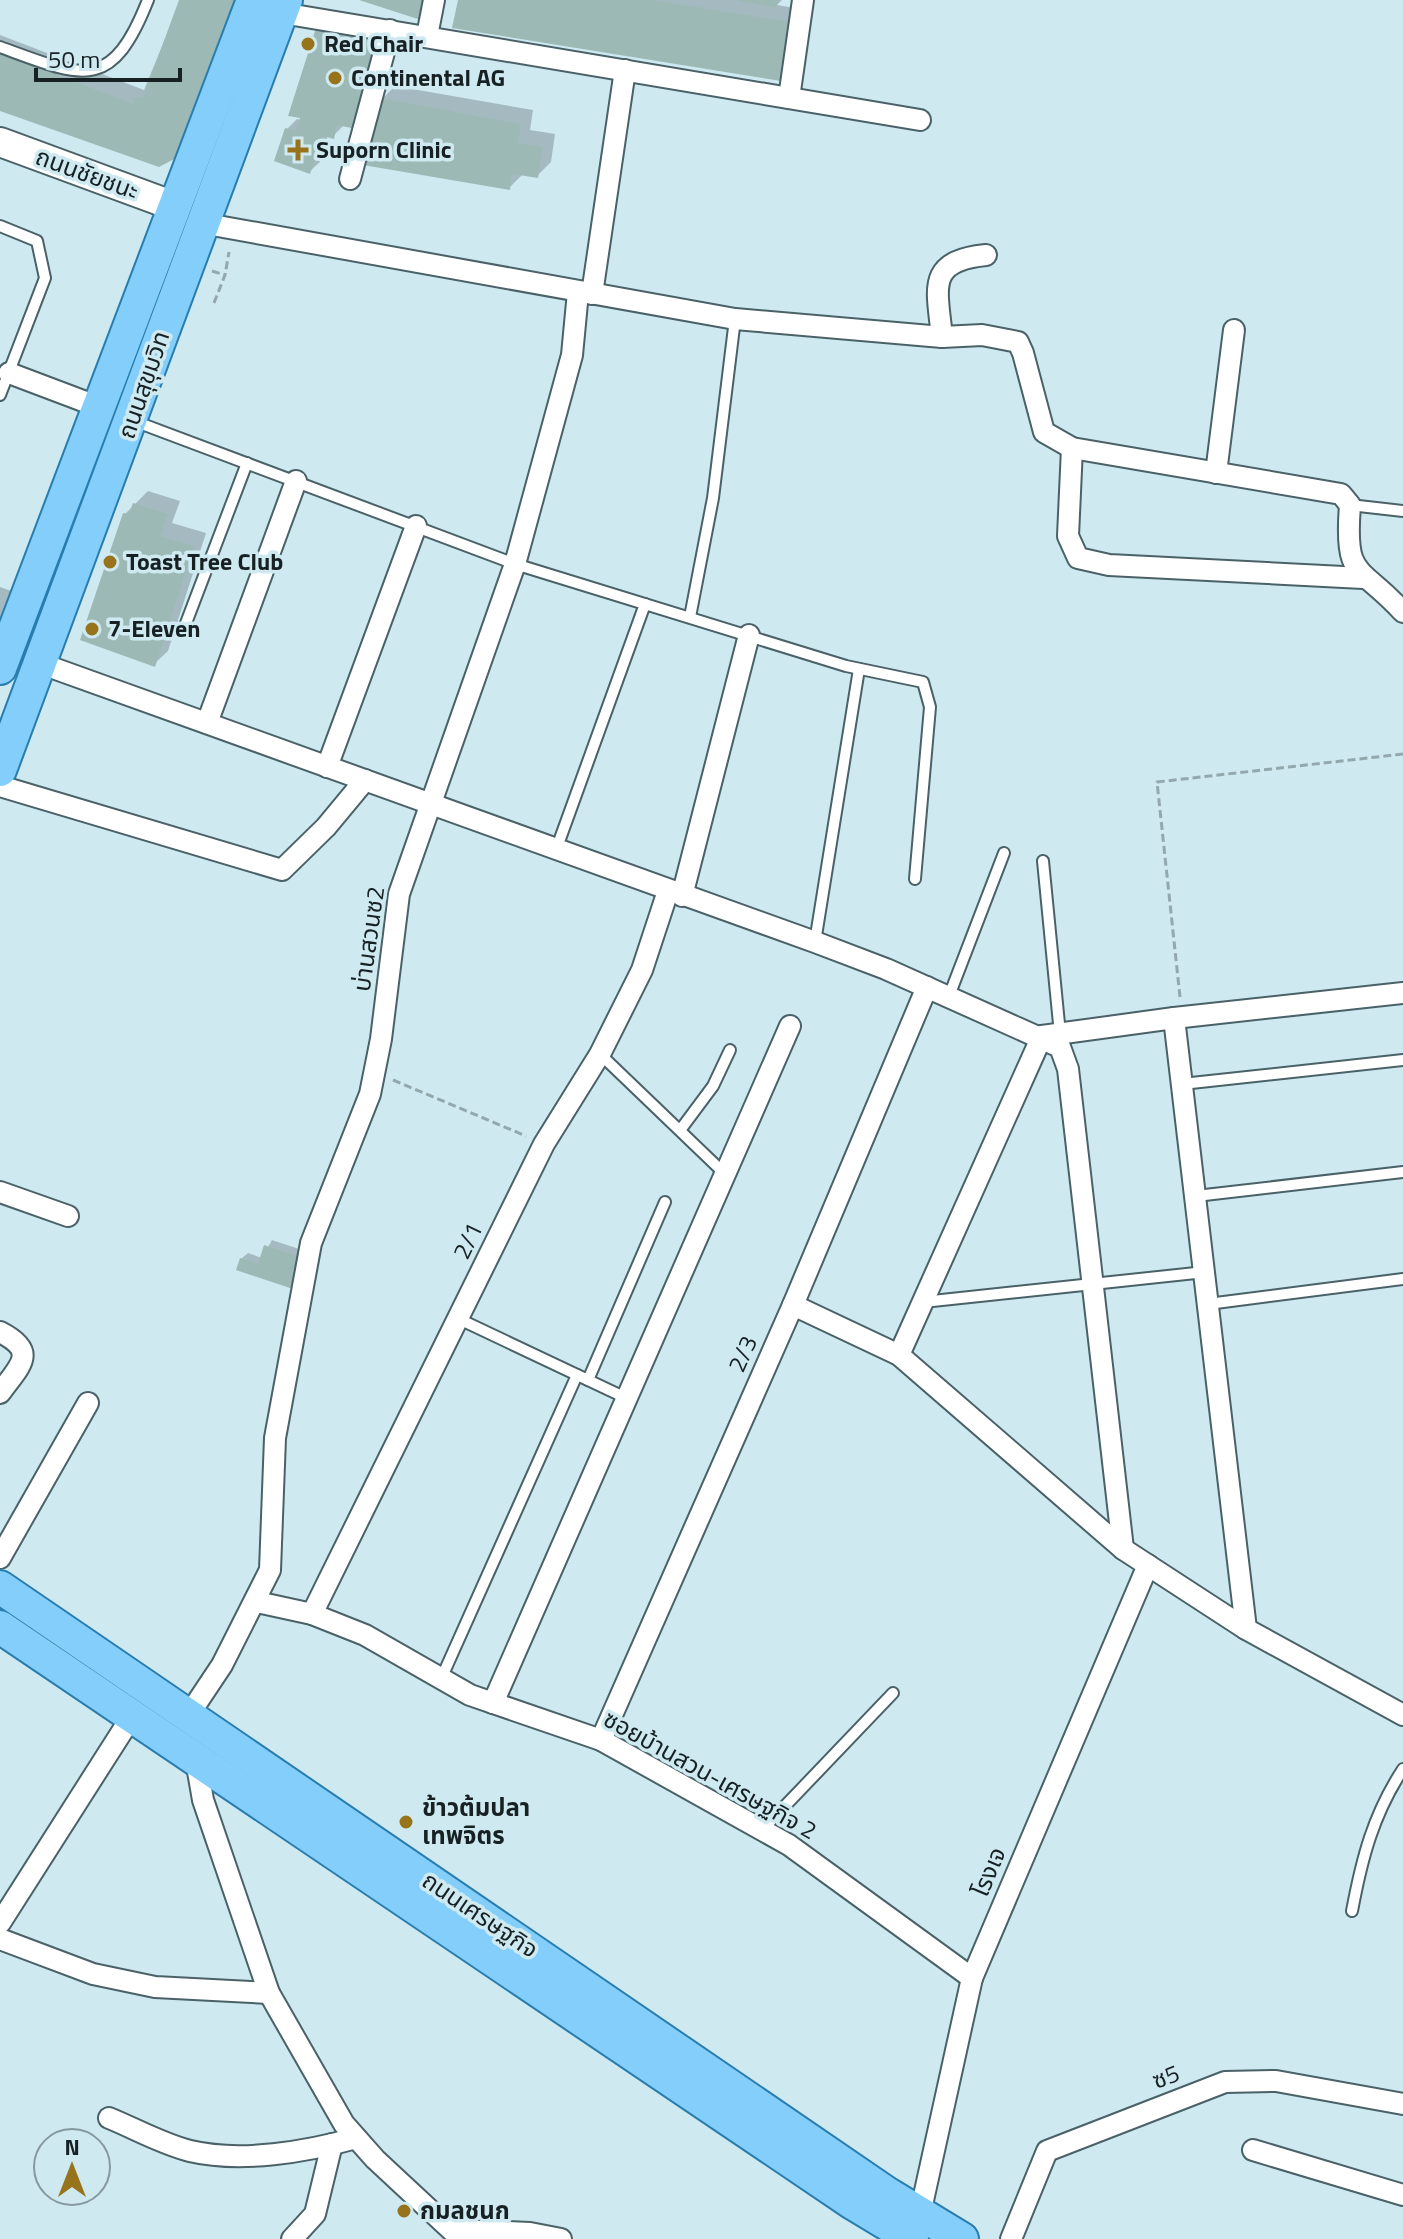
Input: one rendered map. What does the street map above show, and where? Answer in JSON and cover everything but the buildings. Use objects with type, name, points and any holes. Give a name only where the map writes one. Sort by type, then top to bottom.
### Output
[{"type":"main road","name":"ถนนสุขุมวิท","points":[[0,668],[99,407],[188,215],[274,4]]},
{"type":"main road","name":"ถนนสุขุมวิท","points":[[0,770],[132,421],[188,215]]},
{"type":"main road","name":"ถนนเศรษฐกิจ","points":[[0,1587],[916,2226]]},
{"type":"main road","name":"ถนนเศรษฐกิจ","points":[[0,1627],[851,2202],[962,2239]]},
{"type":"street","points":[[427,36],[434,0]]},
{"type":"street","points":[[789,98],[803,0]]},
{"type":"street","points":[[274,4],[390,30],[920,120]]},
{"type":"street","points":[[350,179],[390,30]]},
{"type":"street","name":"บ่านสวนซ2","points":[[257,1602],[270,1570],[275,1438],[311,1243],[370,1094],[399,894],[515,564],[572,355],[625,70]]},
{"type":"street","name":"ถนนชัยชนะ","points":[[0,142],[188,215]]},
{"type":"street","points":[[188,215],[585,293],[735,319],[942,337],[1007,337],[1018,342],[1044,432],[1072,448],[1341,494],[1350,505],[1347,547],[1363,578],[1403,612]]},
{"type":"street","points":[[942,337],[936,283],[942,271],[959,258],[986,255]]},
{"type":"street","points":[[1216,473],[1234,330]]},
{"type":"street","points":[[9,373],[99,407]]},
{"type":"street","points":[[1072,448],[1068,536],[1078,558],[1109,565],[1363,578]]},
{"type":"street","points":[[207,723],[296,481]]},
{"type":"street","points":[[327,767],[416,526]]},
{"type":"street","name":"2/1","points":[[312,1614],[544,1144],[600,1054],[642,970],[675,893],[749,635]]},
{"type":"street","points":[[42,664],[815,942],[1051,1035],[1178,1017],[1403,993]]},
{"type":"street","points":[[0,786],[282,870],[326,827],[365,780]]},
{"type":"street","name":"2/3","points":[[601,1740],[793,1305],[927,987]]},
{"type":"street","points":[[1178,1017],[1182,1084],[1246,1629]]},
{"type":"street","points":[[493,1703],[790,1026]]},
{"type":"street","points":[[1051,1035],[1060,1047],[1068,1069],[1123,1549]]},
{"type":"street","points":[[899,1355],[1051,1035]]},
{"type":"street","points":[[0,1192],[68,1216]]},
{"type":"street","points":[[793,1305],[899,1355],[1123,1549],[1246,1629],[1403,1715]]},
{"type":"street","points":[[0,1332],[19,1342],[24,1350],[23,1360],[0,1393]]},
{"type":"street","points":[[0,1558],[88,1403]]},
{"type":"street","name":"โรงเจ","points":[[916,2226],[972,1978],[1148,1565]]},
{"type":"street","points":[[188,1716],[222,1665],[257,1602]]},
{"type":"street","name":"ซอยบ้านสวน-เศรษฐกิจ 2","points":[[257,1602],[312,1614],[365,1635],[441,1679],[493,1703],[601,1740],[789,1845],[972,1978]]},
{"type":"street","points":[[0,1923],[132,1716]]},
{"type":"street","points":[[196,1760],[203,1800],[269,1993],[344,2124],[458,2234],[530,2233],[561,2239]]},
{"type":"street","points":[[0,1939],[93,1974],[139,1984],[269,1993]]},
{"type":"street","name":"ซ5","points":[[1011,2239],[1047,2151],[1225,2082],[1276,2081],[1403,2104]]},
{"type":"street","points":[[109,2118],[193,2152],[242,2155],[356,2138]]},
{"type":"street","points":[[292,2239],[315,2214],[332,2144]]},
{"type":"street","points":[[1253,2150],[1403,2195]]},
{"type":"lane","points":[[0,47],[64,70],[89,71],[119,58],[134,35],[148,0]]},
{"type":"lane","points":[[0,226],[37,241],[45,278],[0,395]]},
{"type":"lane","points":[[690,617],[713,498],[735,319]]},
{"type":"lane","points":[[132,421],[515,564],[859,669],[916,678],[927,688],[930,707],[915,879]]},
{"type":"lane","points":[[183,631],[247,463]]},
{"type":"lane","points":[[1350,505],[1403,511]]},
{"type":"lane","points":[[556,851],[645,604]]},
{"type":"lane","points":[[815,942],[859,669]]},
{"type":"lane","points":[[949,996],[1004,853]]},
{"type":"lane","points":[[1043,861],[1051,1035]]},
{"type":"lane","points":[[681,1129],[713,1086],[730,1050]]},
{"type":"lane","points":[[600,1054],[725,1174]]},
{"type":"lane","points":[[1182,1084],[1403,1060]]},
{"type":"lane","points":[[1196,1196],[1403,1172]]},
{"type":"lane","points":[[441,1679],[665,1202]]},
{"type":"lane","points":[[923,1302],[1205,1272]]},
{"type":"lane","points":[[1208,1304],[1403,1279]]},
{"type":"lane","points":[[459,1319],[626,1398]]},
{"type":"lane","points":[[762,1830],[893,1693]]},
{"type":"lane","points":[[1352,1911],[1364,1849],[1381,1803],[1403,1769]]},
{"type":"path","points":[[214,303],[225,275],[229,252]]},
{"type":"path","points":[[1178,1017],[1157,782],[1403,754]]},
{"type":"path","points":[[375,1073],[544,1144]]},
{"type":"place","name":"Red Chair","points":[[308,44]]},
{"type":"place","name":"Continental AG","points":[[335,78]]},
{"type":"place","name":"Suporn Clinic","points":[[298,150]]},
{"type":"place","name":"Toast Tree Club","points":[[110,562]]},
{"type":"place","name":"7-Eleven","points":[[92,629]]},
{"type":"place","name":"ข้าวต้มปลา เทพจิตร","points":[[406,1822]]},
{"type":"place","name":"กมลชนก","points":[[404,2211]]}]
